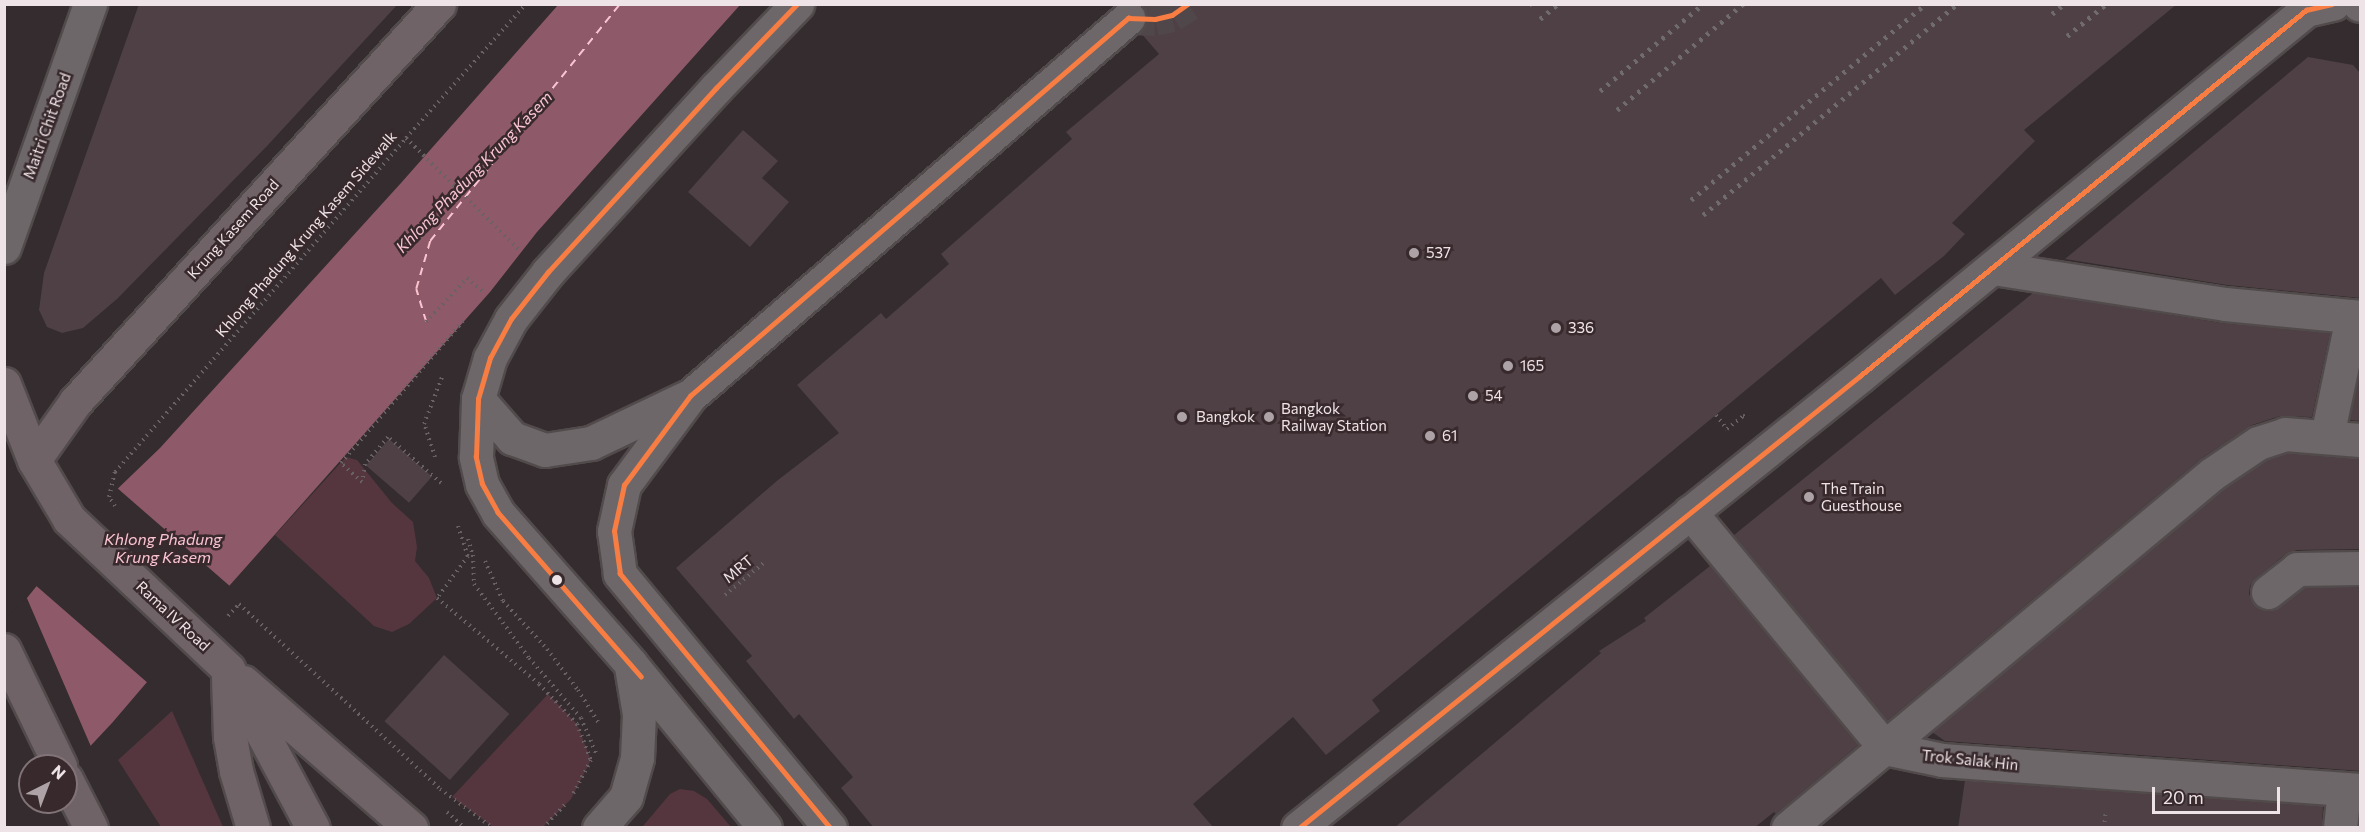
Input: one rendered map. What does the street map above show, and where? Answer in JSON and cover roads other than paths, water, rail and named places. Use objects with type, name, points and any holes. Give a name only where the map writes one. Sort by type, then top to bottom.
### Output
[{"type":"main road","name":"Krung Kasem Road","points":[[34,460],[76,401],[439,4]]},
{"type":"main road","name":"Rama IV Road","points":[[4,384],[34,460],[69,519],[197,637],[228,669],[313,828]]},
{"type":"main road","points":[[4,650],[54,754]]},
{"type":"main road","points":[[228,669],[230,737],[236,771],[253,828]]},
{"type":"main road","points":[[228,669],[411,828]]},
{"type":"street","name":"Maitri Chit Road","points":[[4,247],[90,4]]},
{"type":"street","points":[[765,828],[631,664],[498,513],[482,484],[476,457],[478,399],[490,358],[511,319],[548,272],[716,88],[797,4]]},
{"type":"street","points":[[1298,828],[1993,268],[2306,10],[2333,4]]},
{"type":"street","points":[[830,828],[620,574],[614,531],[624,485],[690,396],[1128,18]]},
{"type":"street","points":[[1993,268],[2225,304],[2356,317],[2327,436]]},
{"type":"street","points":[[478,399],[512,438],[545,450],[591,443],[690,396]]},
{"type":"street","points":[[1788,828],[2211,474],[2258,443],[2285,434],[2361,440]]},
{"type":"street","points":[[1690,512],[1885,748]]},
{"type":"street","points":[[2268,592],[2297,569],[2361,568]]},
{"type":"street","points":[[599,828],[626,796],[637,758],[639,714],[631,664]]},
{"type":"street","name":"Trok Salak Hin","points":[[1885,748],[1942,760],[2352,789]]},
{"type":"street","points":[[2340,828],[2352,789]]},
{"type":"water","name":"Khlong Phadung Krung Kasem","points":[[558,5],[740,5],[537,232],[490,292],[78,759],[78,754],[18,754],[18,814],[5,828],[5,625],[109,497],[160,448],[401,183]]},
{"type":"tunnel","points":[[1128,18],[1155,19],[1172,15],[1189,4]]},
{"type":"railway","points":[[1540,19],[1558,4]]},
{"type":"railway","points":[[1600,91],[1703,4]]},
{"type":"railway","points":[[1617,110],[1743,4]]},
{"type":"railway","points":[[1691,200],[1925,4]]},
{"type":"railway","points":[[1703,215],[1957,4]]},
{"type":"railway","points":[[2052,14],[2064,4]]},
{"type":"railway","points":[[2067,36],[2106,4]]},
{"type":"place","name":"537","points":[[1414,253]]},
{"type":"place","name":"336","points":[[1556,328]]},
{"type":"place","name":"165","points":[[1508,366]]},
{"type":"place","name":"54","points":[[1473,396]]},
{"type":"place","name":"Bangkok","points":[[1182,417]]},
{"type":"place","name":"Bangkok Railway Station","points":[[1269,417]]},
{"type":"place","name":"61","points":[[1430,436]]},
{"type":"place","name":"The Train Guesthouse","points":[[1809,497]]}]
